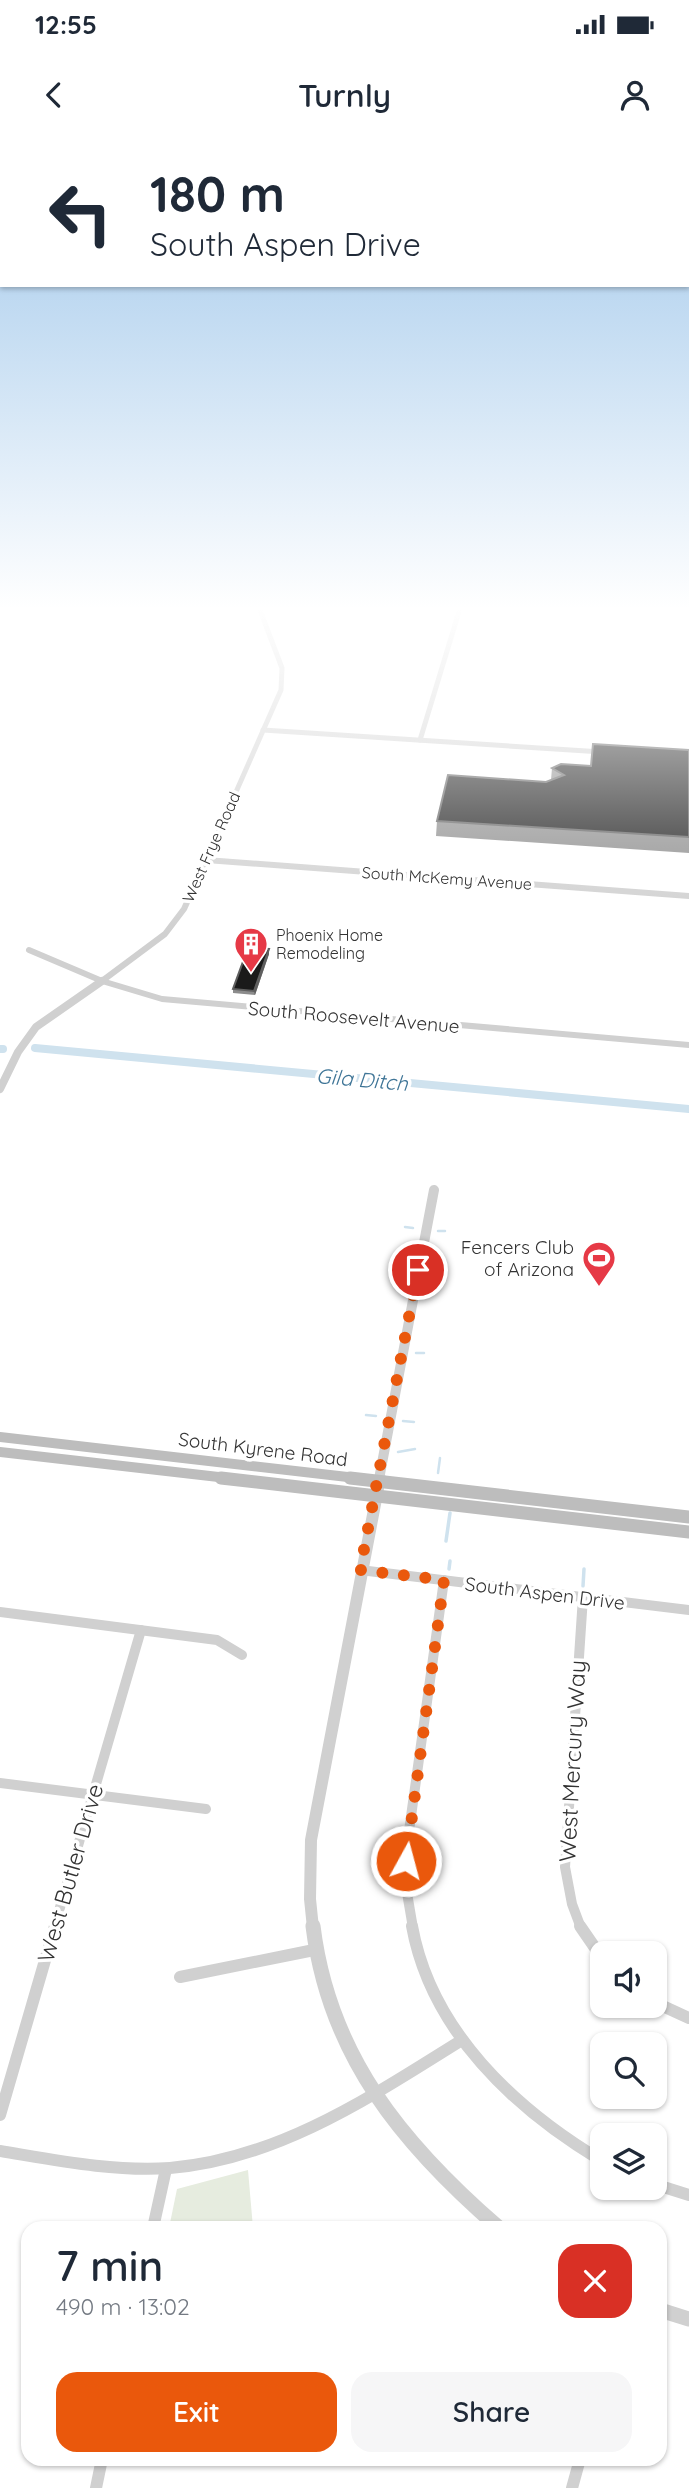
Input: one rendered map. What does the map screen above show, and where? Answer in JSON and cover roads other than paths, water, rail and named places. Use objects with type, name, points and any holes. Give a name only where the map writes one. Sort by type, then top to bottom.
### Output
[{"type":"main road","name":"South Kyrene Road","points":[[0,1437],[689,1517]]},
{"type":"main road","name":"South Kyrene Road","points":[[0,1452],[689,1531]]},
{"type":"street","name":"West Frye Road","points":[[102,981],[165,934],[184,909],[270,715]]},
{"type":"street","points":[[420,740],[428,715]]},
{"type":"street","points":[[263,730],[615,753]]},
{"type":"street","name":"South McKemy Avenue","points":[[206,860],[689,896]]},
{"type":"street","name":"South Roosevelt Avenue","points":[[29,950],[102,981],[162,999],[689,1045]]},
{"type":"street","points":[[0,1089],[18,1052],[36,1027],[102,981]]},
{"type":"street","points":[[434,1190],[311,1839],[309,1893],[314,1950],[324,1990],[342,2037],[373,2095],[403,2137],[435,2172],[491,2221]]},
{"type":"street","name":"South Aspen Drive","points":[[360,1570],[689,1610]]},
{"type":"street","points":[[444,1580],[412,1812],[406,1885],[418,1955],[443,2010],[462,2040],[500,2085],[549,2130],[590,2154]]},
{"type":"street","name":"West Mercury Way","points":[[583,1597],[565,1867],[573,1907],[590,1941]]},
{"type":"street","points":[[0,1612],[217,1640],[242,1655]]},
{"type":"street","name":"West Butler Drive","points":[[0,2115],[141,1630]]},
{"type":"street","points":[[0,1783],[206,1809]]},
{"type":"street","points":[[180,1977],[314,1950]]},
{"type":"street","points":[[667,2008],[689,2018]]},
{"type":"street","points":[[0,2151],[93,2165],[166,2169],[231,2158],[285,2141],[327,2123],[462,2040]]},
{"type":"street","points":[[155,2221],[166,2169]]},
{"type":"street","points":[[667,2188],[689,2195]]},
{"type":"street","points":[[667,2312],[689,2319]]},
{"type":"street","points":[[96,2488],[101,2466]]},
{"type":"street","points":[[572,2488],[578,2466]]},
{"type":"waterway","name":"Gila Ditch","points":[[35,1048],[689,1109]]},
{"type":"waterway","points":[[405,1227],[413,1228]]},
{"type":"waterway","points":[[438,1231],[445,1231]]},
{"type":"waterway","points":[[416,1353],[424,1353]]},
{"type":"waterway","points":[[366,1415],[376,1416]]},
{"type":"waterway","points":[[403,1421],[414,1422]]},
{"type":"waterway","points":[[398,1452],[415,1449]]},
{"type":"waterway","points":[[438,1473],[440,1458]]},
{"type":"waterway","points":[[446,1541],[450,1513]]},
{"type":"waterway","points":[[449,1569],[450,1561]]},
{"type":"waterway","points":[[583,1586],[584,1569]]},
{"type":"place","name":"Phoenix Home Remodeling","points":[[251,974]]},
{"type":"place","name":"Fencers Club of Arizona","points":[[599,1288]]}]
